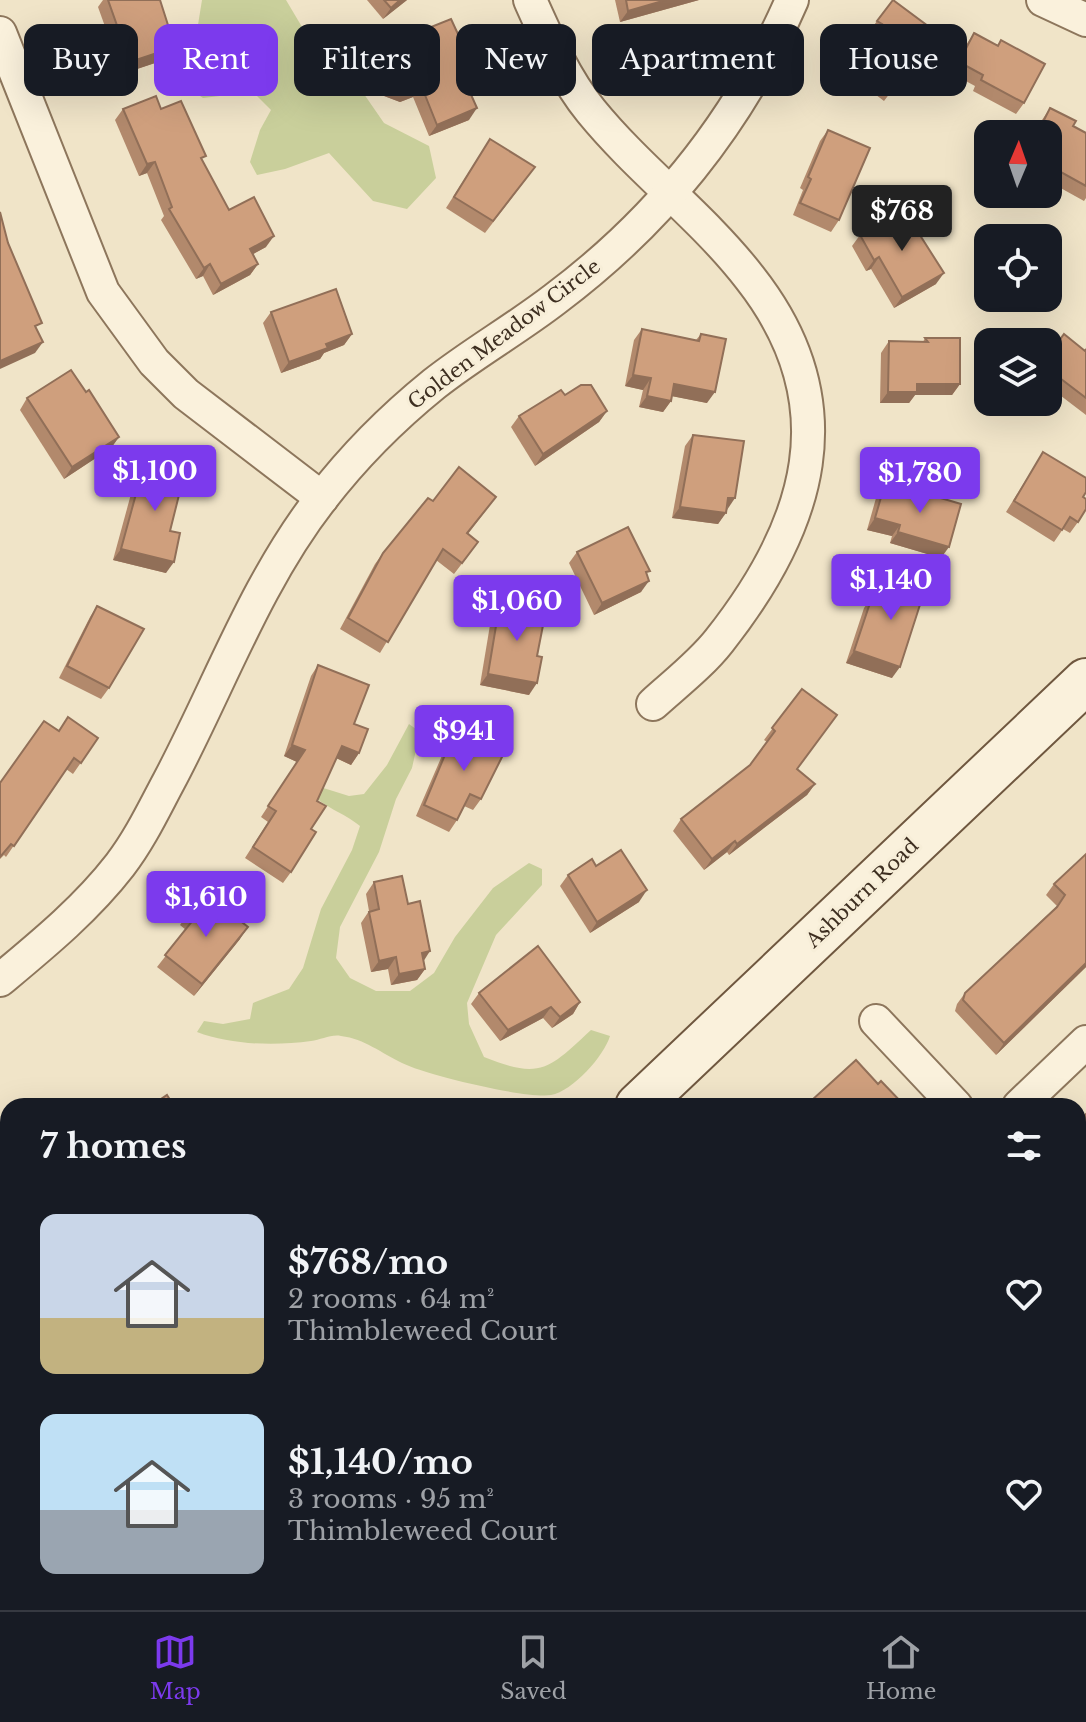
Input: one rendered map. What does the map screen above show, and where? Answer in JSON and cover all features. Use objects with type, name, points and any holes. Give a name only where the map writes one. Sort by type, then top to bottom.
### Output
[{"type":"main road","name":"Ashburn Road","points":[[646,1098],[1086,681]]},
{"type":"street","points":[[530,0],[570,79],[590,110],[668,195],[713,235],[751,279],[775,314],[802,380],[810,440],[799,498],[761,582],[717,644],[653,704]]},
{"type":"street","name":"Golden Meadow Circle","points":[[0,980],[74,915],[120,866],[189,742],[263,589],[322,498],[361,451],[435,383],[556,298],[636,231],[735,109],[792,0]]},
{"type":"street","points":[[1043,0],[1086,20]]},
{"type":"street","points":[[0,33],[103,292],[154,362],[186,394],[322,498]]},
{"type":"street","points":[[876,1021],[948,1098]]},
{"type":"street","points":[[1027,1098],[1086,1042]]},
{"type":"green space","points":[[202,0],[286,0],[300,24],[294,24],[294,96],[365,96],[384,123],[429,146],[436,178],[407,209],[373,201],[329,153],[285,169],[257,175],[250,162],[260,130],[271,110],[257,96],[278,96],[278,24],[198,24]]},
{"type":"green space","points":[[409,724],[420,732],[412,768],[396,799],[379,852],[340,927],[336,958],[350,978],[376,991],[410,991],[434,973],[455,937],[493,888],[529,863],[542,869],[542,885],[496,935],[467,1003],[469,1024],[484,1057],[519,1068],[532,1069],[554,1062],[591,1030],[610,1036],[586,1072],[560,1092],[551,1095],[521,1093],[453,1079],[414,1068],[365,1043],[341,1036],[268,1044],[224,1040],[197,1032],[204,1021],[223,1024],[250,1019],[253,1003],[289,989],[303,968],[321,909],[352,850],[360,826],[309,791],[317,786],[349,796],[364,794],[387,765]]},
{"type":"building","points":[[108,0],[160,0],[168,24],[154,24],[154,54],[138,59],[138,24],[117,24]]},
{"type":"building","points":[[384,0],[400,0],[391,8]]},
{"type":"building","points":[[626,0],[666,0],[628,11]]},
{"type":"building","points":[[893,0],[925,24],[882,24],[877,21]]},
{"type":"building","points":[[451,19],[456,30],[456,96],[472,96],[477,108],[437,125],[425,96],[440,96],[438,24]]},
{"type":"building","points":[[974,33],[998,46],[1001,40],[1045,64],[1024,103],[981,80],[983,75],[967,66],[967,47]]},
{"type":"building","points":[[156,96],[161,109],[181,101],[206,156],[201,158],[229,210],[254,197],[274,236],[250,249],[258,264],[221,284],[210,264],[204,268],[169,209],[172,207],[155,162],[147,164],[123,109]]},
{"type":"building","points":[[1050,108],[1076,121],[1073,126],[1086,133],[1086,186],[1062,173],[1062,120],[1044,120]]},
{"type":"building","points":[[828,130],[870,148],[839,220],[800,203]]},
{"type":"building","points":[[490,139],[535,167],[493,221],[454,197]]},
{"type":"building","points":[[904,210],[944,273],[902,297],[879,257],[874,260],[860,235]]},
{"type":"building","points":[[0,212],[8,243],[42,323],[35,326],[43,342],[0,361]]},
{"type":"building","points":[[336,289],[352,334],[326,344],[328,348],[289,362],[271,312]]},
{"type":"building","points":[[642,329],[699,341],[701,334],[726,339],[715,392],[674,384],[671,401],[647,396],[651,378],[633,375]]},
{"type":"building","points":[[1064,334],[1086,349],[1086,398],[1062,380]]},
{"type":"building","points":[[925,338],[960,338],[960,384],[917,384],[917,392],[888,392],[889,341],[928,342]]},
{"type":"building","points":[[71,370],[86,392],[89,390],[119,437],[72,467],[27,398]]},
{"type":"building","points":[[581,385],[591,385],[607,411],[543,454],[519,416],[561,390],[565,395]]},
{"type":"building","points":[[693,435],[744,441],[735,498],[728,498],[726,513],[680,507]]},
{"type":"building","points":[[1043,452],[1086,478],[1083,497],[1086,499],[1086,509],[1078,522],[1070,517],[1062,530],[1014,501]]},
{"type":"building","points":[[145,461],[185,471],[170,531],[180,533],[174,562],[121,549]]},
{"type":"building","points":[[459,467],[496,497],[467,533],[478,542],[462,563],[443,549],[388,642],[348,618],[383,553],[428,498],[433,501]]},
{"type":"building","points":[[884,487],[909,493],[910,489],[961,504],[949,547],[898,532],[900,525],[875,518]]},
{"type":"building","points":[[628,527],[650,571],[646,572],[649,581],[602,603],[577,552]]},
{"type":"building","points":[[894,575],[926,586],[900,667],[854,651],[872,597],[885,601]]},
{"type":"building","points":[[500,602],[546,610],[537,656],[542,657],[537,683],[488,674]]},
{"type":"building","points":[[97,606],[144,629],[109,688],[67,666]]},
{"type":"building","points":[[318,665],[369,685],[354,724],[368,729],[359,753],[342,746],[317,801],[326,806],[311,829],[316,832],[291,872],[253,847],[276,811],[268,806],[305,750],[292,745]]},
{"type":"building","points":[[802,689],[837,715],[797,769],[815,784],[737,844],[735,841],[712,859],[681,819],[750,765],[775,731],[772,728]]},
{"type":"building","points":[[68,717],[98,738],[81,763],[74,758],[14,846],[11,844],[0,857],[0,783],[44,721],[59,731]]},
{"type":"building","points":[[457,726],[506,749],[481,799],[470,794],[457,820],[424,805]]},
{"type":"building","points":[[621,850],[647,890],[597,922],[568,875],[592,859],[596,866]]},
{"type":"building","points":[[1086,854],[1086,963],[1004,1043],[963,1000],[965,993],[1057,907],[1065,895],[1054,884]]},
{"type":"building","points":[[402,876],[408,904],[420,901],[430,951],[422,953],[425,969],[399,974],[396,957],[379,961],[369,912],[379,909],[374,882]]},
{"type":"building","points":[[205,893],[248,927],[202,984],[165,955],[194,919],[188,914]]},
{"type":"building","points":[[538,946],[580,1002],[560,1017],[551,1007],[508,1030],[479,993]]},
{"type":"building","points":[[856,1060],[878,1084],[881,1081],[897,1098],[814,1098]]}]
